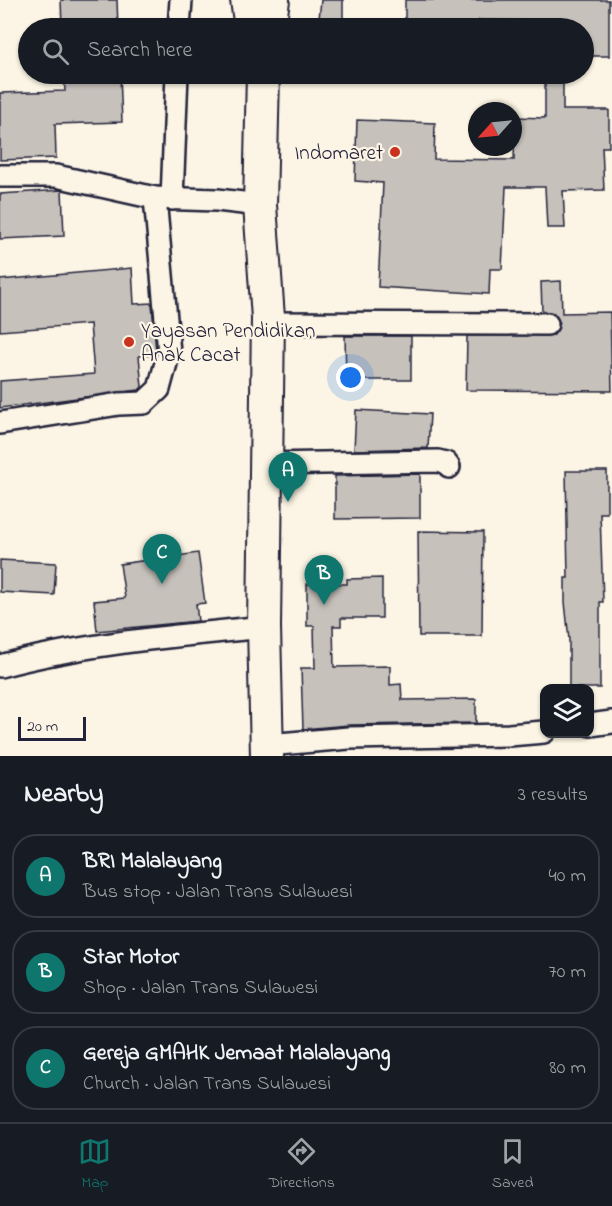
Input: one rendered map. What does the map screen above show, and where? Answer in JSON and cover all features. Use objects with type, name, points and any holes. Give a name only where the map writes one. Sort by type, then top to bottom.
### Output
[{"type":"highway","points":[[247,0],[250,18]]},
{"type":"highway","points":[[270,18],[273,0]]},
{"type":"highway","points":[[261,84],[260,205],[268,323],[264,627],[267,751]]},
{"type":"street","points":[[179,18],[180,0]]},
{"type":"street","points":[[0,423],[118,404],[144,403],[159,389],[169,352],[163,199],[176,84]]},
{"type":"street","points":[[0,176],[56,176],[163,199],[218,200],[260,205]]},
{"type":"street","points":[[268,323],[547,324]]},
{"type":"street","points":[[265,464],[438,461],[446,463],[449,467]]},
{"type":"street","points":[[0,666],[98,646],[264,627]]},
{"type":"street","points":[[594,724],[612,722]]},
{"type":"street","points":[[267,751],[349,738],[540,732]]},
{"type":"building","points":[[61,0],[117,0],[118,18],[62,18]]},
{"type":"building","points":[[321,0],[343,0],[343,18],[319,18]]},
{"type":"building","points":[[405,0],[609,0],[609,56],[594,56],[594,18],[405,18]]},
{"type":"building","points":[[65,84],[120,84],[122,122],[55,124],[56,158],[0,160],[0,93],[65,91]]},
{"type":"building","points":[[545,84],[563,84],[563,110],[609,110],[609,147],[602,147],[604,190],[563,191],[565,228],[547,228],[545,187],[506,187],[502,269],[490,269],[489,294],[378,287],[383,183],[355,181],[357,120],[435,123],[434,159],[514,160],[514,156],[522,156],[522,117],[545,118]]},
{"type":"building","points":[[62,190],[64,236],[0,239],[0,194]]},
{"type":"building","name":"Yayasan Pendidikan Anak Cacat","points":[[132,268],[134,304],[152,303],[156,351],[155,355],[139,356],[142,387],[139,390],[0,408],[0,381],[94,374],[90,324],[0,331],[0,280]]},
{"type":"building","points":[[561,281],[562,313],[610,312],[612,391],[466,390],[467,336],[554,335],[560,323],[554,313],[542,311],[541,282]]},
{"type":"building","points":[[345,336],[411,336],[411,380],[346,380]]},
{"type":"building","points":[[356,410],[430,414],[428,448],[354,450]]},
{"type":"building","points":[[566,471],[607,471],[607,513],[600,513],[603,602],[600,602],[600,688],[594,688],[594,684],[569,684],[569,640],[565,602],[565,578],[568,578]]},
{"type":"building","points":[[420,474],[420,518],[335,519],[335,476]]},
{"type":"building","points":[[418,531],[483,532],[482,636],[419,636]]},
{"type":"building","points":[[198,553],[205,603],[196,604],[198,621],[97,631],[94,601],[125,598],[120,564]]},
{"type":"building","points":[[0,560],[56,563],[54,595],[0,592]]},
{"type":"building","points":[[382,578],[382,618],[341,618],[341,626],[333,626],[334,667],[390,666],[390,685],[401,684],[402,700],[476,699],[476,723],[349,725],[303,729],[301,668],[315,668],[314,626],[307,626],[307,584],[347,584],[347,579]]},
{"type":"place","name":"Indomaret","points":[[395,152]]},
{"type":"place","name":"Yayasan Pendidikan Anak Cacat","points":[[129,342]]},
{"type":"place","name":"BRI Malalayang","points":[[288,502]]},
{"type":"place","name":"Gereja GMAHK Jemaat Malalayang","points":[[162,584]]},
{"type":"place","name":"Star Motor","points":[[324,605]]}]
